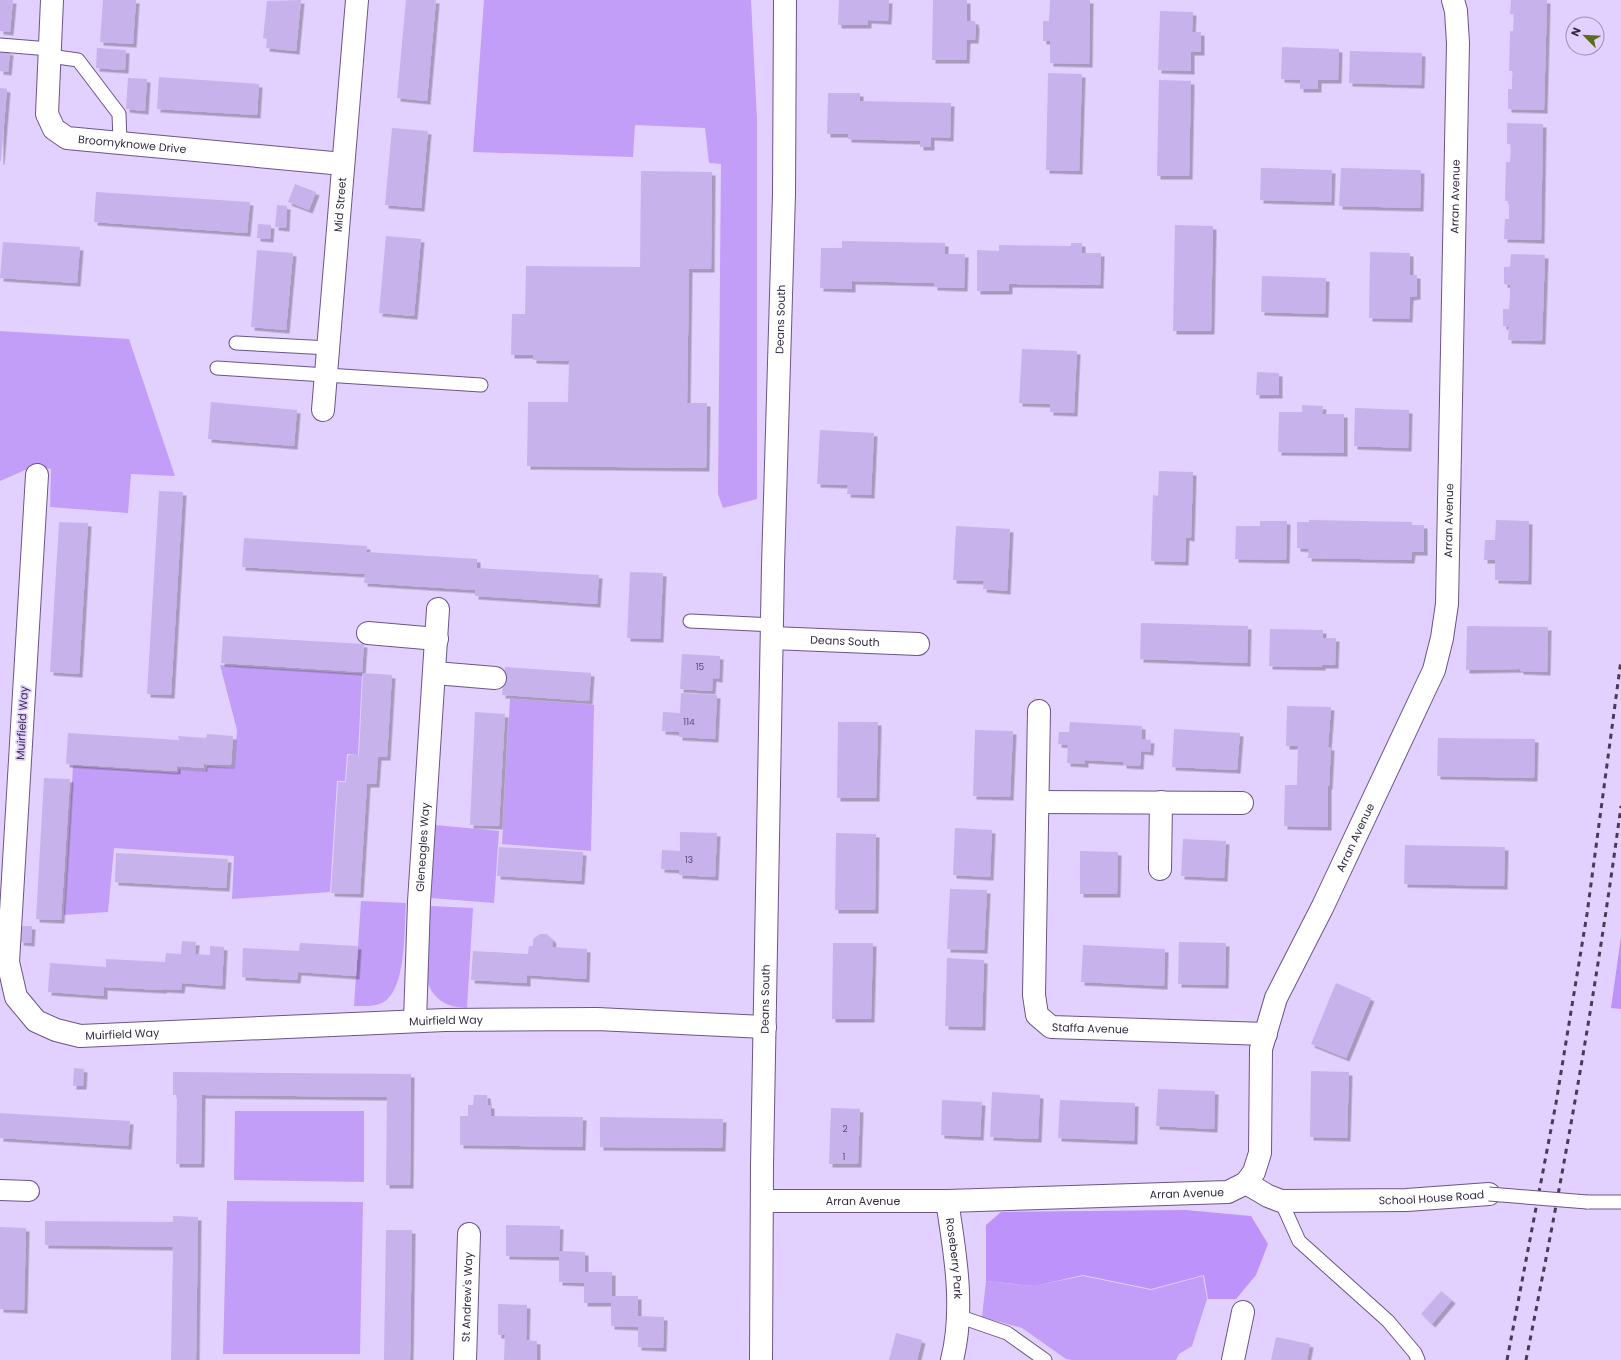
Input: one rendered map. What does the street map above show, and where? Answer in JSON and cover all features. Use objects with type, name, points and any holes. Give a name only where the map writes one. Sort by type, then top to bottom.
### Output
[{"type":"street","name":"Broomyknowe Drive","points":[[52,0],[47,114],[54,129],[67,138],[120,141],[343,164]]},
{"type":"street","name":"Mid Street","points":[[322,410],[329,348],[357,0]]},
{"type":"street","name":"Deans South","points":[[761,1360],[762,1201],[773,566],[784,194],[785,0]]},
{"type":"street","name":"Arran Avenue","points":[[762,1201],[946,1201],[1228,1192],[1246,1183],[1254,1172],[1260,1154],[1261,1049],[1276,998],[1323,906],[1434,670],[1442,638],[1447,604],[1457,130],[1458,43],[1456,11],[1453,0]]},
{"type":"street","name":"Muirfield Way","points":[[37,475],[8,962],[16,997],[36,1021],[56,1030],[80,1036],[415,1021],[597,1019],[765,1027]]},
{"type":"street","name":"Gleneagles Way","points":[[415,1021],[419,902],[438,609]]},
{"type":"street","name":"Deans South","points":[[772,631],[918,644]]},
{"type":"street","points":[[368,633],[437,639]]},
{"type":"street","points":[[434,673],[495,678]]},
{"type":"street","name":"Staffa Avenue","points":[[1039,711],[1034,995],[1037,1016],[1051,1026],[1266,1034]]},
{"type":"street","points":[[1038,802],[1242,803]]},
{"type":"street","points":[[1160,869],[1161,802]]},
{"type":"street","name":"School House Road","points":[[1246,1183],[1268,1196],[1281,1201],[1407,1200],[1489,1194]]},
{"type":"street","points":[[0,1190],[29,1191]]},
{"type":"street","name":"Roseberry Park","points":[[946,1201],[953,1240],[958,1316],[952,1360]]},
{"type":"street","name":"St Andrew's Way","points":[[465,1360],[469,1234]]},
{"type":"street","points":[[1233,1360],[1243,1312]]},
{"type":"lane","points":[[0,45],[50,52],[78,60],[119,114],[120,141]]},
{"type":"lane","points":[[236,342],[329,348]]},
{"type":"lane","points":[[217,368],[481,386]]},
{"type":"lane","points":[[690,621],[772,631]]},
{"type":"lane","name":"School House Road","points":[[1489,1194],[1587,1202],[1621,1202]]},
{"type":"lane","points":[[1281,1201],[1299,1240],[1388,1321],[1415,1353],[1418,1360]]},
{"type":"lane","points":[[958,1316],[1007,1333],[1046,1360]]},
{"type":"shaded area","points":[[484,0],[751,0],[757,120],[757,499],[723,508],[718,494],[721,164],[709,163],[705,128],[635,125],[633,157],[473,152]]},
{"type":"shaded area","points":[[0,331],[129,339],[175,476],[131,474],[128,513],[50,507],[51,469],[32,467],[0,481]]},
{"type":"shaded area","points":[[220,665],[362,674],[358,755],[347,754],[345,781],[337,781],[330,892],[232,899],[234,856],[114,848],[108,912],[64,915],[73,766],[178,773],[179,769],[206,771],[207,766],[234,768],[237,730]]},
{"type":"shaded area","points":[[510,699],[594,705],[591,851],[502,844]]},
{"type":"shaded area","points":[[435,825],[499,831],[494,903],[431,898]]},
{"type":"shaded area","points":[[361,901],[406,903],[403,958],[396,986],[390,996],[382,1003],[372,1006],[354,1006]]},
{"type":"shaded area","points":[[429,906],[473,908],[467,1008],[449,1005],[437,998],[430,988],[424,962]]},
{"type":"shaded area","points":[[1621,937],[1621,1009],[1611,1008]]},
{"type":"shaded area","points":[[235,1111],[364,1111],[364,1182],[234,1180]]},
{"type":"shaded area","points":[[227,1201],[363,1202],[360,1354],[223,1354]]},
{"type":"shaded area","points":[[1185,1210],[1251,1216],[1268,1244],[1256,1275],[1236,1299],[1208,1299],[1204,1275],[1151,1289],[1083,1275],[1034,1286],[986,1281],[986,1225],[1001,1212]]},
{"type":"shaded area","points":[[1083,1276],[1151,1290],[1203,1276],[1207,1299],[1192,1346],[1179,1354],[1176,1360],[1073,1360],[1066,1359],[1022,1328],[982,1317],[986,1281],[1033,1286]]},
{"type":"building","points":[[0,0],[13,0],[10,32],[0,31]]},
{"type":"building","points":[[103,0],[136,0],[133,44],[100,42]]},
{"type":"building","points":[[301,0],[296,51],[266,48],[267,39],[263,38],[267,1]]},
{"type":"building","points":[[406,0],[436,0],[427,101],[397,98]]},
{"type":"building","points":[[839,0],[889,0],[888,21],[868,20],[868,25],[838,25]]},
{"type":"building","points":[[933,0],[967,0],[967,21],[975,21],[976,26],[975,40],[967,40],[966,60],[932,60]]},
{"type":"building","points":[[1050,0],[1090,0],[1089,64],[1050,63],[1050,41],[1043,41],[1043,21],[1049,21]]},
{"type":"building","points":[[1511,0],[1547,0],[1544,110],[1508,109],[1508,89],[1512,89],[1513,71],[1509,71],[1510,31],[1513,31],[1514,14],[1510,14]]},
{"type":"building","points":[[1160,11],[1193,12],[1192,32],[1201,32],[1201,52],[1191,52],[1191,71],[1158,70]]},
{"type":"building","points":[[1282,47],[1339,49],[1338,80],[1318,80],[1318,89],[1300,89],[1300,80],[1281,79]]},
{"type":"building","points":[[97,48],[126,50],[125,70],[96,68]]},
{"type":"building","points":[[0,50],[10,52],[8,72],[0,71]]},
{"type":"building","points":[[1350,51],[1422,53],[1421,85],[1349,83]]},
{"type":"building","points":[[1048,73],[1082,74],[1079,171],[1046,170]]},
{"type":"building","points":[[159,77],[259,84],[257,115],[157,109]]},
{"type":"building","points":[[128,78],[147,79],[145,111],[126,109]]},
{"type":"building","points":[[1159,80],[1191,81],[1189,176],[1157,176]]},
{"type":"building","points":[[0,88],[7,89],[1,161],[0,161]]},
{"type":"building","points":[[828,93],[860,93],[860,101],[951,103],[950,138],[931,137],[931,147],[920,147],[920,141],[848,139],[848,134],[827,134]]},
{"type":"building","points":[[1507,123],[1543,124],[1541,240],[1504,239],[1505,219],[1509,219],[1509,201],[1505,201],[1506,162],[1510,162],[1511,144],[1507,144]]},
{"type":"building","points":[[392,128],[428,131],[421,208],[385,205]]},
{"type":"building","points":[[1261,168],[1332,170],[1331,202],[1260,200]]},
{"type":"building","points":[[1341,168],[1421,170],[1420,208],[1339,206]]},
{"type":"building","points":[[641,171],[712,172],[711,269],[689,269],[687,403],[707,403],[706,468],[527,466],[528,402],[568,402],[569,361],[533,360],[533,355],[511,355],[512,314],[525,314],[526,266],[640,267]]},
{"type":"building","points":[[295,184],[316,192],[309,210],[288,202]]},
{"type":"building","points":[[96,192],[250,202],[247,233],[94,222]]},
{"type":"building","points":[[277,205],[287,206],[286,228],[275,227]]},
{"type":"building","points":[[258,224],[271,225],[270,239],[257,238]]},
{"type":"building","points":[[1175,225],[1213,226],[1211,331],[1173,331]]},
{"type":"building","points":[[386,236],[421,239],[414,316],[379,313]]},
{"type":"building","points":[[842,241],[945,243],[945,254],[965,254],[964,288],[934,287],[934,283],[852,281],[852,289],[820,288],[821,248],[842,248]]},
{"type":"building","points":[[3,242],[80,247],[77,283],[0,278]]},
{"type":"building","points":[[1071,243],[1082,243],[1082,253],[1101,253],[1100,285],[1009,284],[1009,291],[977,291],[977,250],[999,251],[999,245],[1071,246]]},
{"type":"building","points":[[257,250],[293,253],[286,330],[251,327]]},
{"type":"building","points":[[1370,252],[1410,253],[1410,275],[1417,275],[1417,296],[1410,297],[1409,319],[1369,318]]},
{"type":"building","points":[[1511,254],[1545,255],[1542,341],[1508,340],[1509,327],[1503,326],[1503,309],[1509,309],[1510,297],[1510,285],[1504,284],[1504,267],[1510,267]]},
{"type":"building","points":[[1262,276],[1326,278],[1325,314],[1261,312]]},
{"type":"building","points":[[1022,349],[1077,351],[1074,413],[1050,412],[1050,404],[1019,403]]},
{"type":"building","points":[[1257,372],[1279,373],[1279,395],[1256,395]]},
{"type":"building","points":[[211,402],[297,410],[294,446],[208,439]]},
{"type":"building","points":[[1302,405],[1323,406],[1322,414],[1344,414],[1344,453],[1278,452],[1279,412],[1302,412]]},
{"type":"building","points":[[1355,408],[1409,410],[1408,448],[1354,446]]},
{"type":"building","points":[[820,430],[874,433],[871,495],[847,494],[848,485],[817,484]]},
{"type":"building","points":[[1159,471],[1193,472],[1191,538],[1186,537],[1185,562],[1151,561],[1153,495],[1158,496]]},
{"type":"building","points":[[159,491],[183,492],[171,695],[147,694]]},
{"type":"building","points":[[1309,520],[1412,522],[1412,525],[1424,525],[1424,552],[1412,552],[1411,560],[1308,558],[1309,549],[1297,548],[1297,522],[1309,522]]},
{"type":"building","points":[[1496,520],[1529,521],[1528,581],[1495,580],[1495,560],[1484,560],[1485,540],[1495,540]]},
{"type":"building","points":[[1260,521],[1287,521],[1286,560],[1235,559],[1236,526],[1260,526]]},
{"type":"building","points":[[59,522],[88,523],[79,674],[50,672]]},
{"type":"building","points":[[956,526],[1010,529],[1007,591],[983,589],[984,581],[953,580]]},
{"type":"building","points":[[244,538],[367,546],[366,552],[477,559],[477,568],[599,575],[597,604],[475,596],[475,590],[364,583],[365,574],[242,567]]},
{"type":"building","points":[[630,572],[663,573],[660,639],[627,638]]},
{"type":"building","points":[[1141,623],[1248,626],[1247,663],[1140,659]]},
{"type":"building","points":[[1467,626],[1548,627],[1547,672],[1520,671],[1520,669],[1466,670]]},
{"type":"building","points":[[1270,629],[1323,630],[1323,638],[1336,638],[1335,665],[1322,665],[1322,667],[1269,666]]},
{"type":"building","points":[[223,636],[364,644],[362,672],[221,663]]},
{"type":"building","points":[[682,654],[720,656],[719,679],[713,678],[712,691],[680,689]]},
{"type":"building","points":[[505,667],[591,673],[589,701],[502,695]]},
{"type":"building","points":[[363,673],[392,675],[387,757],[378,757],[376,784],[367,784],[360,894],[331,893],[338,782],[346,782],[348,755],[359,755]]},
{"type":"building","points":[[681,693],[717,695],[715,739],[679,737],[679,732],[662,731],[663,712],[680,713]]},
{"type":"building","points":[[1287,706],[1331,707],[1328,747],[1331,747],[1328,786],[1328,827],[1284,826],[1285,785],[1297,785],[1298,746],[1286,746]]},
{"type":"building","points":[[475,712],[505,714],[499,826],[470,825]]},
{"type":"building","points":[[838,722],[878,722],[876,798],[837,798]]},
{"type":"building","points":[[1070,722],[1142,726],[1142,739],[1151,740],[1150,752],[1141,751],[1140,766],[1123,765],[1123,762],[1085,760],[1085,764],[1067,763],[1068,745],[1058,744],[1059,732],[1069,732]]},
{"type":"building","points":[[1174,729],[1240,733],[1237,770],[1172,767]]},
{"type":"building","points":[[975,730],[1013,731],[1010,797],[973,796]]},
{"type":"building","points":[[68,733],[179,740],[178,736],[206,738],[207,734],[233,736],[231,765],[204,764],[204,768],[177,766],[177,771],[66,764]]},
{"type":"building","points":[[1438,738],[1535,739],[1534,778],[1437,776]]},
{"type":"building","points":[[44,778],[70,779],[61,920],[36,919]]},
{"type":"building","points":[[955,828],[992,830],[990,877],[953,875]]},
{"type":"building","points":[[680,832],[717,833],[715,877],[679,875],[679,870],[661,869],[662,850],[680,851]]},
{"type":"building","points":[[836,833],[876,834],[875,910],[835,910]]},
{"type":"building","points":[[1183,839],[1226,841],[1224,878],[1181,876]]},
{"type":"building","points":[[1405,845],[1505,847],[1504,886],[1404,884]]},
{"type":"building","points":[[499,847],[583,852],[581,881],[497,876]]},
{"type":"building","points":[[1080,851],[1118,852],[1117,894],[1080,894]]},
{"type":"building","points":[[116,853],[228,859],[226,888],[115,882]]},
{"type":"building","points":[[950,889],[987,890],[984,950],[947,949]]},
{"type":"building","points":[[21,926],[32,926],[31,943],[20,942]]},
{"type":"building","points":[[540,934],[547,934],[553,940],[552,947],[587,949],[586,979],[527,975],[527,983],[471,980],[473,951],[528,954],[529,946],[533,946],[533,939]]},
{"type":"building","points":[[182,941],[196,942],[195,954],[210,955],[210,946],[224,947],[222,986],[182,983],[181,990],[104,987],[104,996],[48,992],[50,963],[106,967],[106,959],[165,962],[166,953],[181,954]]},
{"type":"building","points":[[1179,942],[1226,943],[1225,985],[1178,984]]},
{"type":"building","points":[[300,943],[358,946],[356,976],[298,972],[297,980],[242,977],[243,948],[299,951]]},
{"type":"building","points":[[833,943],[873,943],[871,1019],[832,1019]]},
{"type":"building","points":[[1083,945],[1165,949],[1164,986],[1081,982]]},
{"type":"building","points":[[947,958],[984,960],[982,1027],[945,1026]]},
{"type":"building","points":[[1336,983],[1371,998],[1346,1058],[1311,1044]]},
{"type":"building","points":[[74,1068],[84,1069],[83,1086],[73,1086]]},
{"type":"building","points":[[1311,1071],[1349,1072],[1347,1138],[1310,1137]]},
{"type":"building","points":[[173,1072],[411,1074],[410,1185],[386,1185],[387,1097],[202,1095],[201,1164],[176,1164],[177,1095],[173,1095]]},
{"type":"building","points":[[1158,1089],[1215,1091],[1214,1129],[1156,1126]]},
{"type":"building","points":[[992,1092],[1040,1095],[1038,1139],[990,1137]]},
{"type":"building","points":[[474,1095],[487,1095],[488,1105],[491,1105],[491,1116],[583,1117],[582,1147],[460,1145],[460,1116],[468,1116],[468,1105],[473,1105]]},
{"type":"building","points":[[942,1100],[982,1102],[980,1137],[941,1135]]},
{"type":"building","points":[[1060,1100],[1135,1103],[1134,1141],[1058,1138]]},
{"type":"building","points":[[831,1108],[860,1109],[858,1164],[829,1164]]},
{"type":"building","points":[[0,1113],[130,1121],[128,1146],[0,1138]]},
{"type":"building","points":[[600,1117],[723,1119],[722,1148],[600,1147]]},
{"type":"building","points":[[173,1216],[198,1217],[196,1360],[171,1360],[173,1247],[45,1245],[45,1221],[173,1222]]},
{"type":"building","points":[[506,1225],[560,1226],[559,1251],[585,1252],[585,1272],[612,1272],[612,1296],[638,1296],[638,1316],[664,1317],[663,1348],[638,1347],[638,1327],[611,1326],[611,1303],[584,1303],[584,1283],[559,1282],[559,1257],[506,1256]]},
{"type":"building","points":[[0,1227],[26,1228],[24,1310],[0,1309]]},
{"type":"building","points":[[386,1230],[412,1230],[410,1360],[384,1360]]},
{"type":"building","points":[[1441,1291],[1452,1300],[1432,1324],[1421,1314]]},
{"type":"building","points":[[498,1304],[527,1305],[526,1340],[537,1341],[537,1360],[504,1360],[505,1335],[498,1335]]},
{"type":"building","points":[[896,1333],[922,1340],[917,1360],[889,1360]]},
{"type":"building","points":[[1276,1337],[1310,1344],[1307,1360],[1271,1360]]},
{"type":"railway","points":[[1507,1360],[1556,1103],[1587,914],[1621,660]]},
{"type":"railway","points":[[1526,1360],[1553,1222],[1590,1015],[1621,806]]}]
